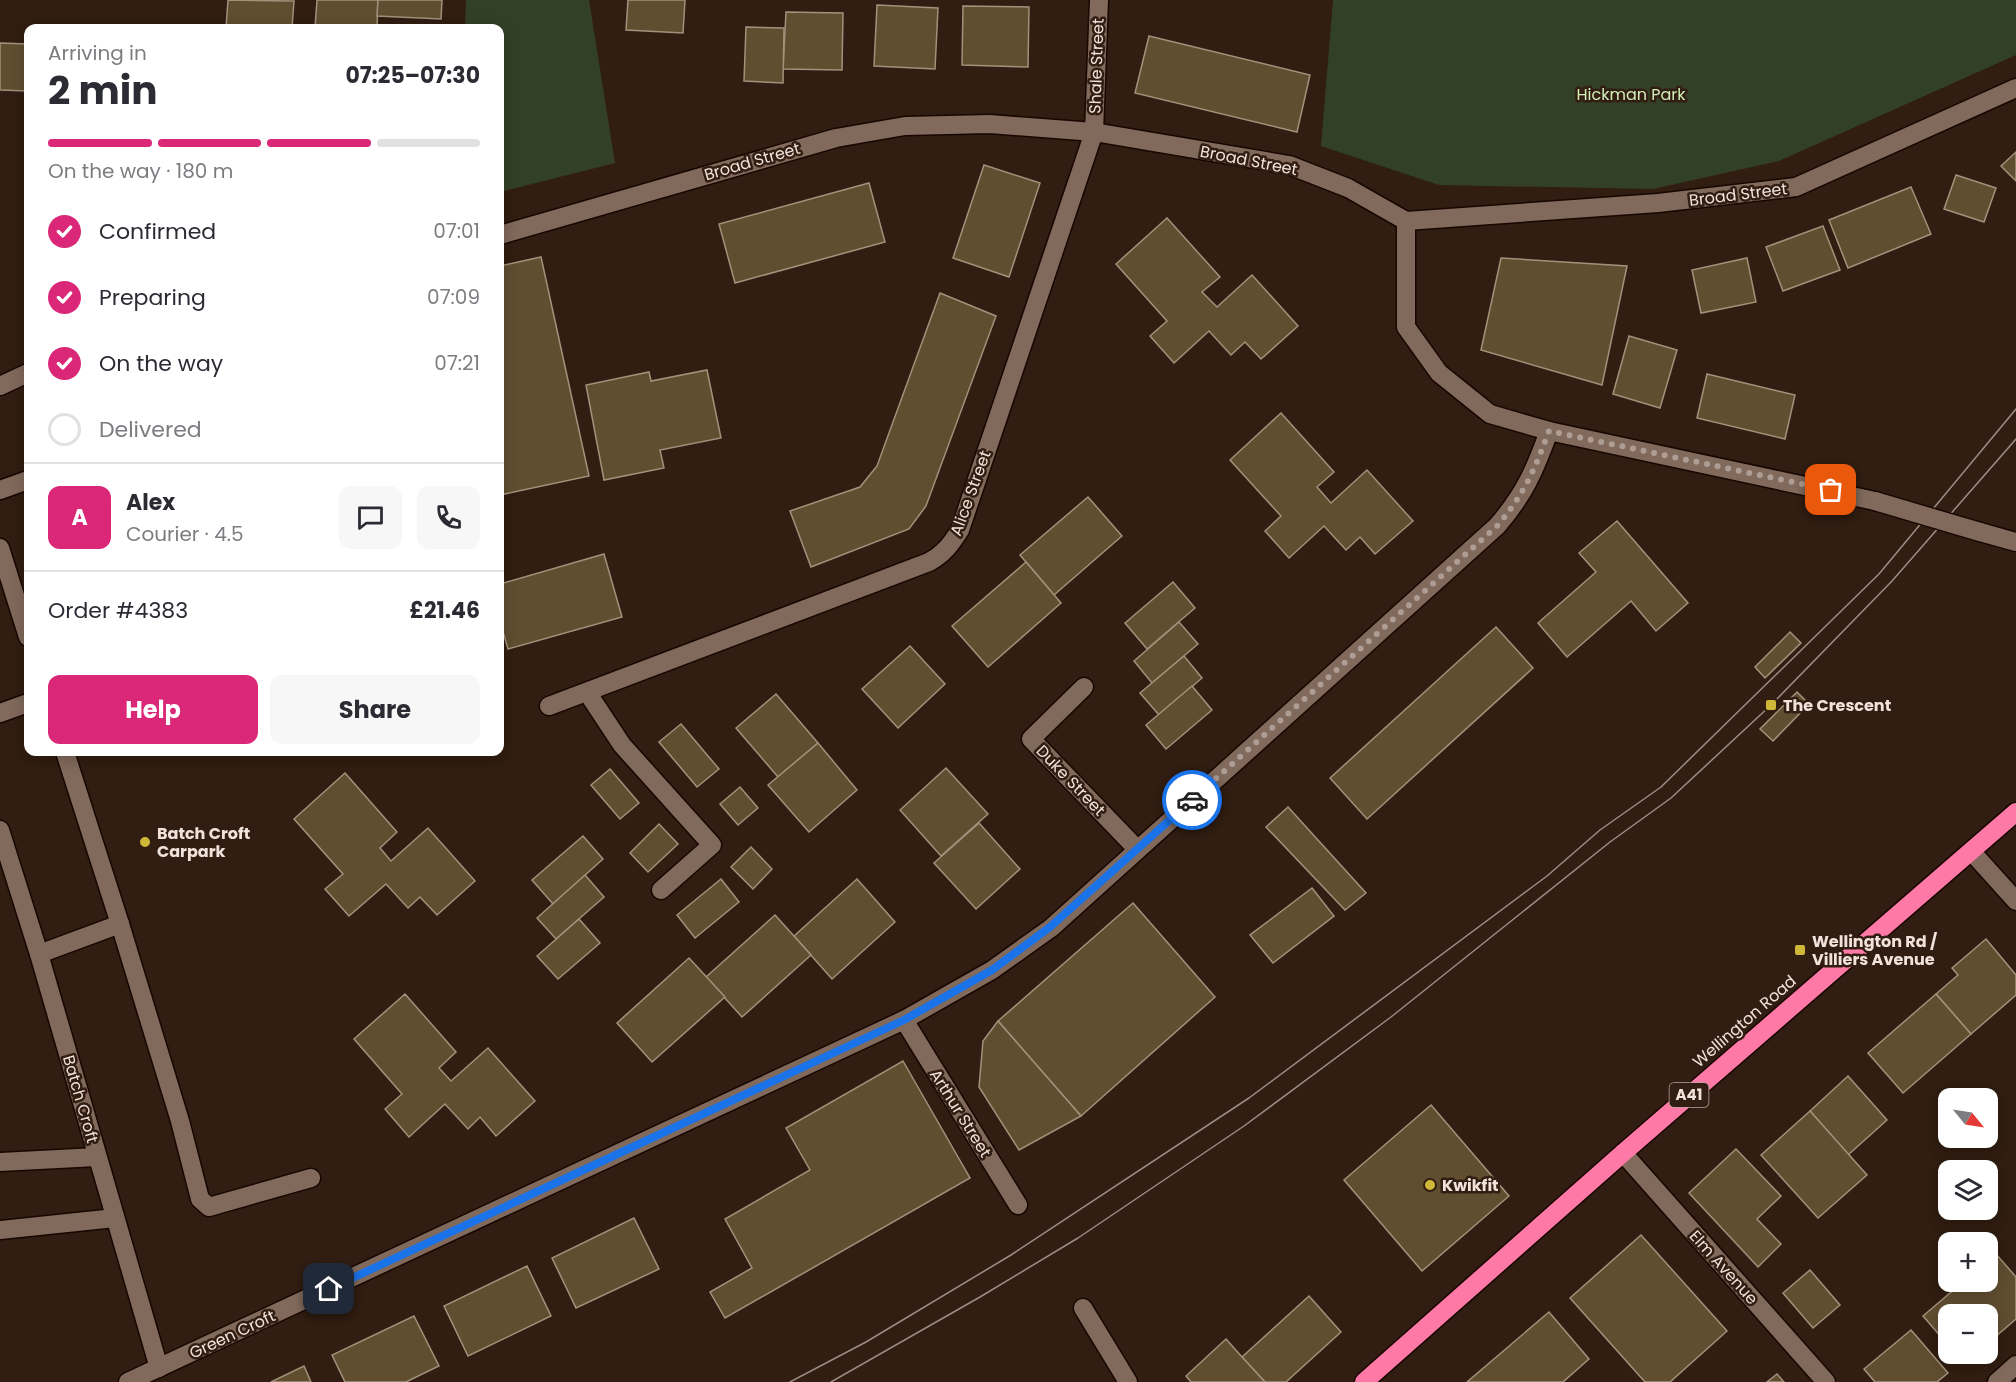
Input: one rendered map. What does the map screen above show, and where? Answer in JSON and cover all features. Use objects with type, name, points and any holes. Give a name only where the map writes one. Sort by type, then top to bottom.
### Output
[{"type":"highway","name":"Wellington Road","points":[[1364,1382],[1623,1153],[2016,812]]},
{"type":"street","name":"Shale Street","points":[[1094,132],[1099,0]]},
{"type":"street","name":"Broad Street","points":[[504,235],[836,138],[905,126],[990,124],[1094,132],[1288,165],[1347,188],[1406,221],[1658,203],[1796,187],[2016,88]]},
{"type":"street","name":"Alice Street","points":[[549,706],[929,562],[942,555],[960,530],[1094,132]]},
{"type":"street","points":[[1406,221],[1406,327],[1439,373],[1490,414],[1549,431],[1875,501],[2016,542]]},
{"type":"street","points":[[0,386],[24,375]]},
{"type":"street","name":"Green Croft","points":[[129,1382],[904,1020],[992,970],[1042,934],[1497,526],[1518,502],[1532,478],[1549,431]]},
{"type":"street","points":[[0,490],[24,481]]},
{"type":"street","points":[[0,548],[24,624]]},
{"type":"street","name":"Duke Street","points":[[1083,687],[1031,739],[1137,849]]},
{"type":"street","points":[[587,692],[622,745],[711,845],[661,890]]},
{"type":"street","points":[[0,713],[24,704]]},
{"type":"street","points":[[66,756],[180,1121],[200,1199],[209,1207],[311,1178]]},
{"type":"street","name":"Batch Croft","points":[[0,830],[39,954],[159,1368]]},
{"type":"street","points":[[1971,851],[2016,901]]},
{"type":"street","points":[[39,954],[120,924]]},
{"type":"street","name":"Arthur Street","points":[[904,1020],[1018,1205]]},
{"type":"street","name":"Elm Avenue","points":[[1623,1153],[1826,1382]]},
{"type":"street","points":[[0,1162],[98,1156]]},
{"type":"street","points":[[0,1230],[115,1218]]},
{"type":"street","points":[[1083,1308],[1128,1382]]},
{"type":"street","points":[[1997,1382],[2016,1365]]},
{"type":"green space","points":[[466,0],[589,0],[615,163],[504,191],[504,24],[465,24]]},
{"type":"green space","name":"Hickman Park","points":[[1333,0],[2016,0],[2016,55],[1779,161],[1653,189],[1439,185],[1321,146]]},
{"type":"building","points":[[228,0],[294,1],[292,24],[226,24]]},
{"type":"building","points":[[317,0],[378,0],[377,24],[315,24]]},
{"type":"building","points":[[378,0],[442,0],[441,19],[377,16]]},
{"type":"building","points":[[628,0],[685,0],[683,33],[626,30]]},
{"type":"building","points":[[877,5],[938,8],[935,69],[874,66]]},
{"type":"building","points":[[963,6],[1029,7],[1028,67],[962,65]]},
{"type":"building","points":[[786,12],[843,13],[842,70],[783,69]]},
{"type":"building","points":[[746,27],[784,28],[783,83],[744,81]]},
{"type":"building","points":[[1149,36],[1310,75],[1297,132],[1135,93]]},
{"type":"building","points":[[0,43],[24,44],[24,91],[0,90]]},
{"type":"building","points":[[2016,152],[2016,181],[2001,166]]},
{"type":"building","points":[[984,165],[1040,183],[1009,277],[953,258]]},
{"type":"building","points":[[1956,175],[1996,188],[1984,222],[1944,209]]},
{"type":"building","points":[[869,183],[885,242],[735,283],[719,224]]},
{"type":"building","points":[[1911,187],[1931,234],[1848,268],[1829,220]]},
{"type":"building","points":[[1167,218],[1220,277],[1202,292],[1217,307],[1252,275],[1298,326],[1261,359],[1245,342],[1231,355],[1209,331],[1174,363],[1150,336],[1167,321],[1116,264]]},
{"type":"building","points":[[1823,226],[1840,270],[1783,291],[1766,247]]},
{"type":"building","points":[[541,257],[589,476],[504,494],[504,265]]},
{"type":"building","points":[[1501,258],[1627,266],[1602,385],[1481,350]]},
{"type":"building","points":[[1747,258],[1756,302],[1701,313],[1692,270]]},
{"type":"building","points":[[940,293],[996,316],[926,506],[909,529],[811,567],[790,511],[860,487],[877,466]]},
{"type":"building","points":[[1629,336],[1677,350],[1660,408],[1613,394]]},
{"type":"building","points":[[707,370],[721,438],[660,450],[664,468],[604,480],[586,385],[649,372],[651,381]]},
{"type":"building","points":[[1707,374],[1795,395],[1785,439],[1697,418]]},
{"type":"building","points":[[1281,413],[1334,472],[1317,487],[1331,503],[1367,470],[1413,521],[1375,554],[1360,537],[1346,550],[1324,526],[1289,558],[1265,531],[1281,516],[1230,460]]},
{"type":"building","points":[[1088,497],[1122,536],[1054,595],[1020,555]]},
{"type":"building","points":[[1617,521],[1688,603],[1656,631],[1631,601],[1567,657],[1538,623],[1596,572],[1579,553]]},
{"type":"building","points":[[604,554],[622,617],[508,649],[504,635],[504,583]]},
{"type":"building","points":[[1026,562],[1061,603],[988,667],[952,626]]},
{"type":"building","points":[[1173,582],[1195,608],[1147,649],[1125,623]]},
{"type":"building","points":[[1179,622],[1198,644],[1152,683],[1134,661]]},
{"type":"building","points":[[1496,627],[1533,668],[1367,819],[1330,778]]},
{"type":"building","points":[[1790,632],[1801,643],[1765,678],[1755,667]]},
{"type":"building","points":[[910,646],[945,684],[898,728],[862,689]]},
{"type":"building","points":[[1184,656],[1202,678],[1159,715],[1140,693]]},
{"type":"building","points":[[1192,686],[1212,710],[1166,749],[1146,725]]},
{"type":"building","points":[[1797,692],[1809,704],[1773,741],[1760,729]]},
{"type":"building","points":[[776,694],[818,743],[778,777],[736,728]]},
{"type":"building","points":[[681,724],[719,769],[697,787],[659,742]]},
{"type":"building","points":[[818,743],[857,790],[809,832],[768,785]]},
{"type":"building","points":[[946,768],[988,814],[941,856],[900,810]]},
{"type":"building","points":[[610,769],[639,803],[620,819],[591,785]]},
{"type":"building","points":[[345,773],[397,832],[380,848],[391,861],[428,828],[475,881],[437,915],[420,897],[408,908],[386,884],[349,916],[325,889],[343,874],[294,819]]},
{"type":"building","points":[[740,787],[758,808],[738,825],[720,804]]},
{"type":"building","points":[[1288,807],[1366,893],[1345,910],[1266,827]]},
{"type":"building","points":[[979,823],[1020,869],[976,909],[934,863]]},
{"type":"building","points":[[659,824],[678,844],[648,872],[630,853]]},
{"type":"building","points":[[583,836],[603,859],[553,904],[532,880]]},
{"type":"building","points":[[751,847],[772,869],[753,889],[731,867]]},
{"type":"building","points":[[585,875],[604,897],[556,939],[537,918]]},
{"type":"building","points":[[721,879],[739,902],[695,938],[677,915]]},
{"type":"building","points":[[857,879],[895,922],[832,979],[794,936]]},
{"type":"building","points":[[1312,888],[1334,916],[1273,963],[1250,935]]},
{"type":"building","points":[[1133,903],[1215,997],[1081,1116],[998,1021]]},
{"type":"building","points":[[775,915],[811,955],[742,1017],[706,977]]},
{"type":"building","points":[[579,919],[600,943],[558,979],[537,956]]},
{"type":"building","points":[[1986,939],[2016,975],[2016,995],[1971,1034],[1936,994],[1958,975],[1952,968]]},
{"type":"building","points":[[689,958],[725,997],[652,1062],[617,1023]]},
{"type":"building","points":[[405,994],[456,1052],[439,1068],[451,1081],[488,1048],[535,1101],[496,1136],[480,1117],[468,1129],[445,1104],[409,1137],[385,1109],[402,1094],[354,1039]]},
{"type":"building","points":[[1936,994],[1971,1034],[1903,1093],[1868,1053]]},
{"type":"building","points":[[998,1021],[1081,1116],[1019,1150],[979,1087],[983,1041]]},
{"type":"building","points":[[903,1061],[970,1178],[725,1318],[710,1292],[752,1268],[725,1219],[810,1170],[786,1128]]},
{"type":"building","points":[[1848,1076],[1887,1120],[1848,1155],[1810,1111]]},
{"type":"building","points":[[1431,1105],[1509,1196],[1422,1271],[1344,1180]]},
{"type":"building","points":[[1810,1111],[1867,1175],[1818,1218],[1761,1155]]},
{"type":"building","points":[[1736,1149],[1781,1196],[1757,1219],[1781,1244],[1758,1267],[1689,1193]]},
{"type":"building","points":[[634,1218],[659,1269],[576,1308],[552,1258]]},
{"type":"building","points":[[1641,1235],[1727,1331],[1670,1382],[1645,1382],[1570,1298]]},
{"type":"building","points":[[1998,1256],[2016,1277],[2016,1319],[1998,1334],[1998,1304],[1938,1304],[1938,1333],[1923,1316],[1951,1292],[1998,1292]]},
{"type":"building","points":[[527,1266],[551,1316],[468,1356],[444,1306]]},
{"type":"building","points":[[1810,1270],[1840,1305],[1813,1328],[1783,1293]]},
{"type":"building","points":[[1309,1296],[1341,1332],[1286,1382],[1265,1382],[1242,1357]]},
{"type":"building","points":[[1549,1312],[1589,1359],[1563,1382],[1467,1382]]},
{"type":"building","points":[[414,1316],[439,1366],[406,1382],[345,1382],[332,1355]]},
{"type":"building","points":[[1911,1330],[1948,1373],[1937,1382],[1875,1382],[1864,1369]]},
{"type":"building","points":[[1226,1339],[1265,1382],[1191,1382],[1186,1376]]},
{"type":"building","points":[[304,1366],[311,1382],[271,1382]]},
{"type":"building","points":[[1777,1374],[1784,1382],[1767,1382]]},
{"type":"tram line","points":[[790,1382],[866,1342],[1011,1255],[1249,1098],[1547,876],[1600,830],[1661,787],[1879,574],[2016,409]]},
{"type":"tram line","points":[[831,1382],[1078,1238],[1244,1126],[1391,1017],[1610,842],[1671,798],[1771,705],[1892,581],[2016,439]]},
{"type":"way so far","points":[[1192,800],[1497,526],[1518,502],[1532,478],[1549,431],[1831,490]]},
{"type":"place","name":"The Crescent","points":[[1771,705]]},
{"type":"place","name":"Batch Croft Carpark","points":[[145,842]]},
{"type":"place","name":"Wellington Rd / Villiers Avenue","points":[[1800,950]]},
{"type":"place","name":"Kwikfit","points":[[1430,1185]]},
{"type":"route","points":[[329,1289],[904,1020],[992,970],[1050,927],[1192,800]]}]
